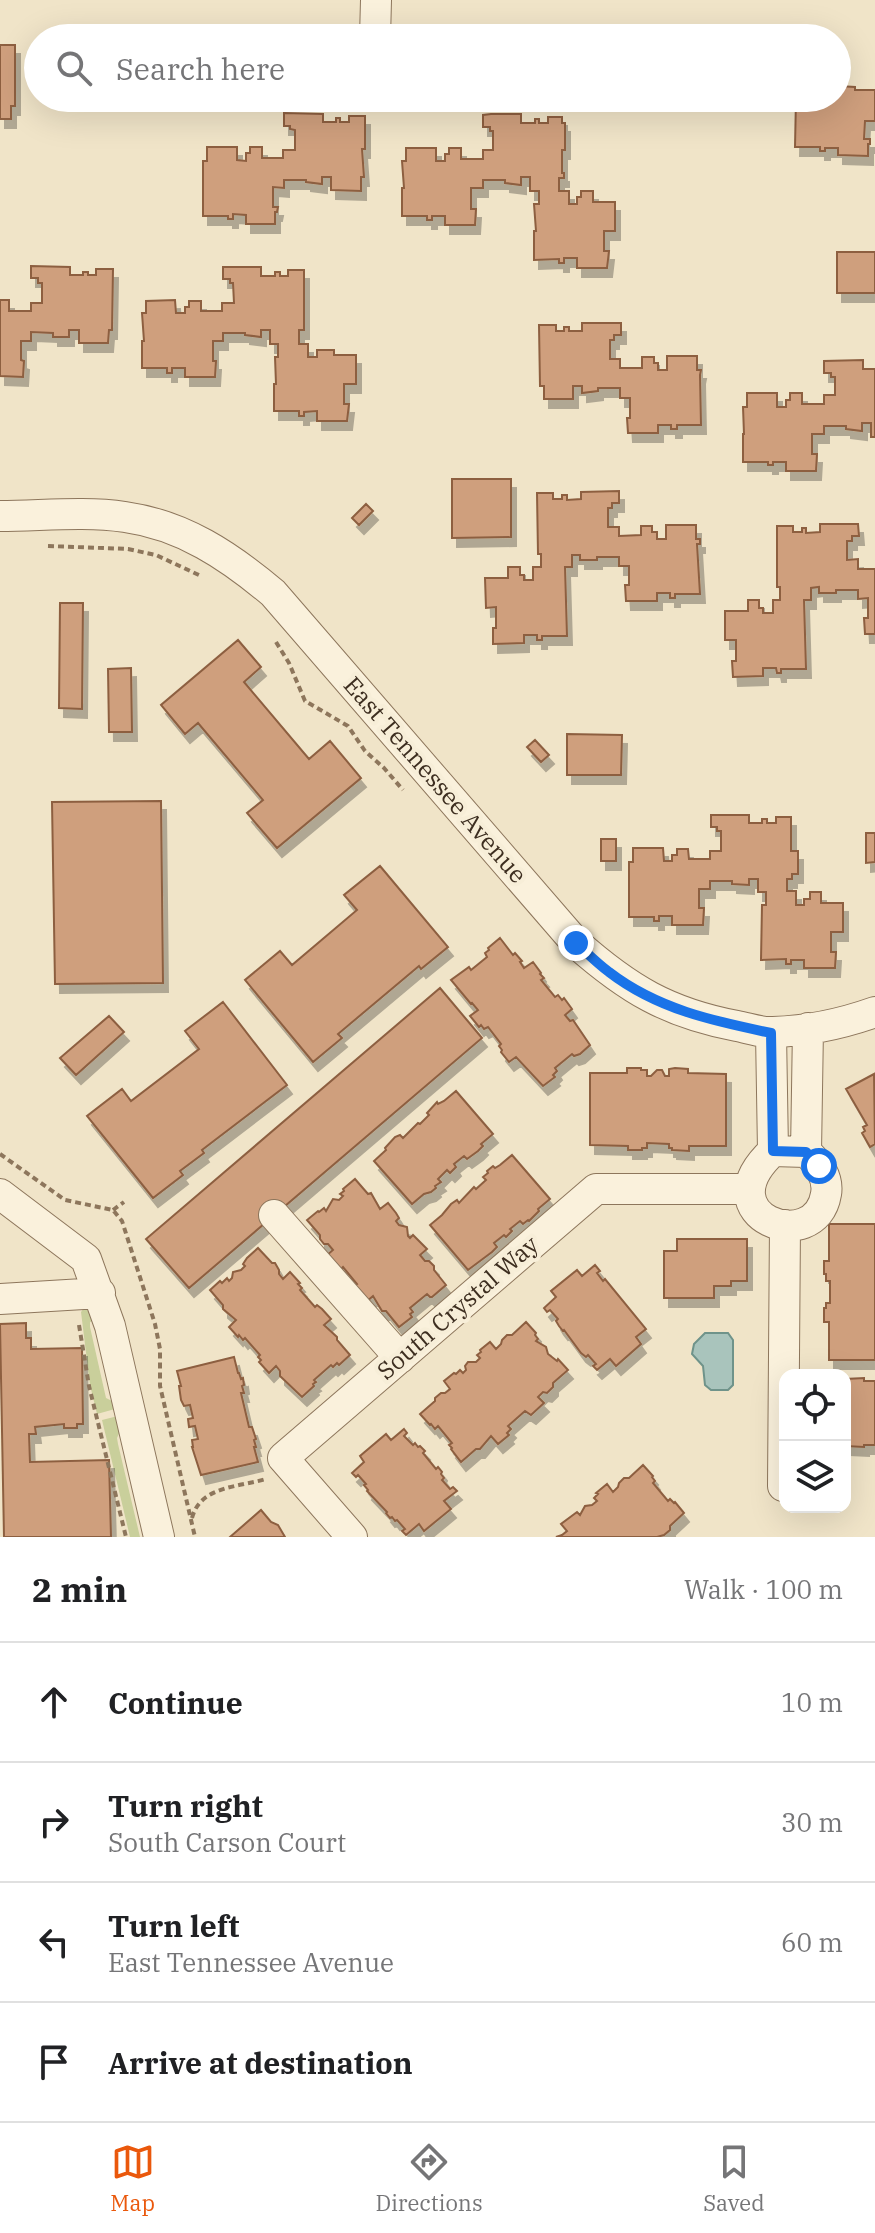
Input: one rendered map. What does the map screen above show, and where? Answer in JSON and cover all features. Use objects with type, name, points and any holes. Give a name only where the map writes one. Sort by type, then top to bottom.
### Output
[{"type":"street","points":[[375,24],[376,0]]},
{"type":"street","name":"East Tennessee Avenue","points":[[0,516],[125,517],[161,525],[201,541],[239,564],[273,593],[576,943],[609,972],[646,996],[714,1022],[771,1033],[830,1025],[875,1012]]},
{"type":"street","points":[[806,1152],[773,1151],[759,1164],[749,1189],[754,1208],[765,1221],[785,1225],[809,1221],[825,1201],[828,1185],[819,1166],[806,1152],[808,1028]]},
{"type":"street","points":[[771,1033],[773,1151]]},
{"type":"street","name":"South Crystal Way","points":[[352,1537],[283,1458],[596,1189],[749,1189]]},
{"type":"street","points":[[0,1195],[86,1259],[110,1326],[159,1537]]},
{"type":"street","points":[[274,1215],[400,1358]]},
{"type":"street","points":[[783,1441],[785,1225]]},
{"type":"street","points":[[0,1299],[100,1293]]},
{"type":"path","points":[[48,546],[128,549],[156,555],[208,580]]},
{"type":"path","points":[[274,639],[289,663],[305,701],[348,726],[365,751],[403,790]]},
{"type":"path","points":[[0,1154],[7,1159]]},
{"type":"path","points":[[113,1210],[124,1202]]},
{"type":"path","points":[[69,1295],[77,1310],[89,1386],[126,1537]]},
{"type":"path","points":[[192,1522],[196,1508],[210,1493],[266,1479]]},
{"type":"green space","points":[[84,1308],[90,1312],[93,1321],[90,1327],[106,1398],[114,1402],[115,1409],[97,1414],[90,1385],[81,1312]]},
{"type":"green space","points":[[118,1416],[121,1429],[118,1444],[140,1537],[130,1537],[102,1420]]},
{"type":"water","points":[[705,1333],[728,1333],[733,1340],[733,1385],[728,1390],[711,1390],[705,1385],[703,1366],[692,1354],[694,1344]]},
{"type":"building","points":[[0,45],[15,45],[15,106],[11,106],[11,119],[0,119]]},
{"type":"building","points":[[851,87],[855,90],[875,90],[875,121],[865,121],[864,139],[870,139],[868,156],[838,155],[838,148],[820,151],[820,147],[795,147],[796,112],[851,112]]},
{"type":"building","points":[[284,113],[323,114],[323,122],[336,122],[336,118],[340,118],[340,122],[349,122],[349,116],[365,116],[361,191],[331,190],[331,177],[322,177],[322,184],[284,180],[284,188],[273,187],[273,207],[278,207],[275,224],[246,224],[246,215],[233,214],[233,219],[228,219],[228,216],[203,216],[203,161],[207,161],[207,147],[237,147],[237,160],[246,161],[250,147],[262,147],[262,158],[283,158],[283,150],[295,150],[295,130],[284,126]]},
{"type":"building","points":[[521,114],[521,123],[535,123],[535,119],[539,119],[539,123],[548,123],[548,117],[562,117],[562,123],[565,123],[565,150],[562,150],[564,178],[559,178],[559,191],[569,191],[569,204],[577,204],[581,191],[593,191],[593,202],[615,202],[615,231],[604,231],[604,251],[609,251],[607,268],[577,268],[577,258],[564,258],[564,263],[559,263],[559,259],[534,260],[534,204],[539,204],[539,191],[530,191],[530,177],[521,177],[521,185],[505,183],[505,180],[483,180],[483,188],[471,188],[471,209],[476,209],[475,225],[445,225],[445,216],[432,216],[432,220],[427,220],[427,216],[402,216],[402,161],[406,161],[406,148],[436,148],[436,161],[445,161],[449,148],[461,148],[461,159],[483,159],[483,150],[493,150],[493,131],[490,127],[483,127],[483,115]]},
{"type":"building","points":[[837,252],[875,252],[875,293],[837,293]]},
{"type":"building","points":[[31,266],[70,267],[70,275],[88,272],[88,275],[96,275],[96,269],[113,269],[112,330],[109,330],[108,343],[79,343],[79,330],[69,330],[69,337],[31,332],[31,341],[21,341],[23,377],[0,376],[0,300],[9,300],[9,311],[31,311],[31,303],[42,303],[42,283],[38,283],[38,278],[31,278]]},
{"type":"building","points":[[223,267],[261,267],[261,276],[275,276],[275,272],[280,272],[280,276],[288,276],[288,270],[304,270],[304,330],[299,330],[299,344],[308,344],[308,357],[317,357],[317,350],[334,350],[334,355],[356,355],[356,384],[344,384],[344,404],[349,404],[347,421],[317,421],[317,411],[304,412],[304,416],[299,416],[299,411],[274,411],[278,344],[270,344],[270,330],[261,330],[261,337],[223,333],[223,341],[213,341],[215,377],[185,377],[185,368],[172,368],[172,373],[167,373],[167,368],[142,368],[142,313],[146,313],[146,301],[175,300],[176,313],[185,313],[189,301],[201,301],[201,311],[222,311],[222,303],[234,303],[233,283],[230,279],[223,279]]},
{"type":"building","points":[[582,323],[621,323],[621,335],[614,335],[614,340],[610,340],[610,359],[620,359],[620,368],[642,368],[642,357],[654,357],[658,370],[667,370],[667,356],[697,356],[697,370],[701,370],[701,425],[677,425],[677,429],[671,429],[671,425],[658,425],[658,433],[628,433],[630,398],[620,398],[620,388],[598,388],[598,391],[582,393],[582,386],[573,386],[573,399],[544,399],[544,386],[540,386],[539,325],[556,325],[556,331],[569,327],[569,331],[582,331]]},
{"type":"building","points":[[863,360],[863,369],[875,369],[875,437],[871,437],[871,423],[862,423],[862,431],[846,429],[846,426],[824,426],[824,434],[812,434],[812,454],[817,454],[816,471],[786,471],[786,462],[768,465],[768,462],[743,462],[743,407],[747,407],[747,393],[777,393],[777,407],[786,407],[790,393],[802,393],[802,404],[824,404],[824,395],[835,395],[835,377],[824,373],[824,361]]},
{"type":"building","points":[[452,479],[511,479],[511,537],[452,538]]},
{"type":"building","points":[[619,491],[619,503],[612,503],[612,508],[608,508],[608,527],[619,527],[619,536],[641,535],[641,526],[652,526],[652,532],[657,532],[657,539],[666,539],[666,525],[696,525],[696,539],[700,539],[700,544],[697,544],[700,594],[675,594],[675,598],[670,598],[670,593],[657,593],[657,601],[626,601],[629,566],[619,566],[619,557],[580,560],[580,555],[572,555],[572,567],[565,567],[567,636],[542,636],[542,640],[537,640],[537,635],[524,635],[524,643],[493,644],[496,607],[486,608],[485,578],[508,578],[508,567],[520,567],[524,580],[533,580],[533,567],[541,567],[537,493],[553,493],[553,499],[562,499],[562,495],[567,495],[567,500],[581,499],[581,492]]},
{"type":"building","points":[[366,504],[373,511],[359,525],[352,518]]},
{"type":"building","points":[[820,524],[858,524],[859,536],[852,536],[852,541],[847,541],[847,560],[858,559],[858,569],[875,569],[875,634],[865,634],[868,598],[858,599],[858,590],[819,593],[819,587],[811,588],[811,600],[804,600],[806,669],[781,669],[781,673],[777,673],[776,668],[763,668],[763,676],[733,677],[736,640],[725,640],[725,611],[748,611],[748,600],[759,600],[763,613],[773,613],[773,600],[780,600],[780,587],[777,587],[777,526],[793,526],[793,532],[802,532],[802,528],[806,528],[806,533],[820,532]]},
{"type":"building","points":[[60,603],[83,603],[82,709],[59,708]]},
{"type":"building","points":[[238,640],[261,667],[244,682],[309,759],[330,741],[361,778],[277,848],[247,813],[263,800],[198,723],[185,734],[161,705]]},
{"type":"building","points":[[131,668],[132,732],[109,732],[108,669]]},
{"type":"building","points":[[567,734],[622,735],[621,775],[567,775]]},
{"type":"building","points":[[535,740],[549,755],[541,762],[527,747]]},
{"type":"building","points":[[161,801],[163,983],[55,984],[52,802]]},
{"type":"building","points":[[711,815],[749,815],[749,823],[762,823],[762,819],[767,819],[767,823],[776,823],[776,817],[791,817],[791,851],[798,851],[798,874],[792,874],[792,879],[787,879],[787,891],[796,891],[796,905],[804,905],[804,899],[810,899],[810,892],[821,892],[821,903],[843,903],[843,932],[831,932],[831,952],[836,952],[835,968],[804,968],[804,960],[791,960],[791,964],[786,964],[786,959],[761,960],[762,905],[766,905],[766,892],[758,892],[758,879],[749,879],[749,885],[710,881],[710,889],[699,889],[699,908],[704,908],[703,925],[672,925],[672,916],[659,916],[659,921],[654,921],[654,917],[629,917],[629,862],[633,862],[633,848],[663,848],[664,861],[672,861],[677,849],[688,849],[689,859],[710,859],[710,851],[721,851],[721,831],[711,827]]},
{"type":"building","points":[[866,833],[875,833],[875,862],[866,863]]},
{"type":"building","points":[[601,839],[616,839],[616,861],[601,861]]},
{"type":"building","points":[[380,866],[448,947],[421,969],[419,966],[338,1034],[342,1038],[313,1062],[245,980],[280,951],[292,965],[357,910],[344,895]]},
{"type":"building","points":[[500,938],[522,961],[524,968],[533,962],[544,978],[541,980],[555,997],[564,998],[572,1009],[565,1015],[570,1021],[573,1020],[590,1045],[555,1068],[555,1077],[543,1086],[516,1057],[509,1062],[501,1052],[501,1044],[488,1027],[479,1027],[470,1016],[478,1010],[451,980],[487,957],[485,953],[488,948]]},
{"type":"building","points":[[440,988],[482,1038],[189,1288],[146,1239]]},
{"type":"building","points":[[223,1002],[287,1085],[202,1150],[204,1153],[180,1171],[183,1175],[153,1198],[87,1116],[122,1089],[131,1101],[199,1049],[185,1031]]},
{"type":"building","points":[[109,1016],[124,1032],[76,1075],[60,1058]]},
{"type":"building","points":[[627,1068],[647,1070],[647,1076],[662,1070],[665,1076],[669,1076],[669,1069],[675,1068],[688,1069],[688,1073],[726,1074],[726,1146],[689,1146],[689,1151],[672,1150],[669,1144],[647,1143],[647,1148],[642,1150],[628,1150],[628,1146],[590,1145],[590,1073],[627,1073]]},
{"type":"building","points":[[874,1074],[875,1144],[870,1147],[862,1133],[867,1125],[846,1089]]},
{"type":"building","points":[[456,1091],[493,1134],[478,1151],[454,1164],[456,1167],[450,1173],[447,1170],[438,1179],[441,1182],[436,1188],[412,1204],[374,1161],[395,1137],[400,1135],[403,1138],[429,1115],[427,1113],[437,1102],[444,1101]]},
{"type":"building","points":[[512,1155],[550,1199],[529,1221],[523,1224],[520,1221],[510,1229],[512,1231],[506,1237],[504,1235],[494,1243],[497,1247],[492,1252],[468,1270],[430,1225],[451,1204],[457,1200],[459,1203],[474,1187],[476,1189],[486,1180],[483,1177],[487,1171]]},
{"type":"building","points":[[355,1179],[368,1194],[371,1193],[380,1209],[388,1203],[399,1218],[396,1221],[399,1225],[407,1227],[408,1236],[413,1235],[427,1249],[420,1255],[434,1266],[446,1285],[432,1297],[427,1294],[410,1308],[412,1317],[399,1327],[386,1311],[382,1311],[373,1296],[365,1303],[354,1286],[357,1284],[343,1267],[340,1270],[326,1256],[333,1250],[324,1244],[307,1220],[324,1208],[326,1211],[333,1199],[339,1200],[343,1189]]},
{"type":"building","points":[[829,1224],[875,1224],[875,1360],[829,1360],[829,1322],[824,1322],[824,1308],[826,1303],[830,1303],[830,1281],[826,1281],[824,1261],[829,1261]]},
{"type":"building","points":[[677,1239],[747,1239],[747,1281],[731,1281],[731,1286],[714,1286],[714,1298],[664,1298],[664,1251],[677,1251]]},
{"type":"building","points":[[258,1248],[275,1263],[283,1279],[290,1272],[300,1283],[300,1290],[331,1319],[324,1325],[350,1355],[339,1365],[331,1365],[314,1380],[314,1386],[302,1397],[280,1376],[276,1366],[269,1373],[259,1362],[260,1355],[245,1338],[238,1337],[229,1327],[236,1320],[223,1309],[210,1290],[220,1281],[222,1283],[227,1278],[229,1281],[233,1272],[241,1270],[247,1258]]},
{"type":"building","points":[[595,1265],[603,1281],[605,1279],[646,1329],[636,1337],[641,1344],[616,1366],[610,1359],[597,1370],[593,1366],[596,1364],[588,1355],[586,1357],[581,1353],[559,1326],[558,1319],[544,1308],[556,1297],[551,1291],[577,1270],[582,1276]]},
{"type":"building","points":[[526,1322],[536,1333],[536,1341],[568,1370],[547,1393],[543,1392],[538,1397],[544,1403],[531,1415],[525,1411],[508,1426],[511,1429],[507,1433],[509,1435],[498,1444],[491,1436],[480,1449],[461,1462],[449,1445],[452,1443],[438,1426],[435,1429],[420,1414],[441,1393],[450,1389],[444,1381],[460,1370],[463,1373],[468,1362],[476,1362],[480,1358],[477,1355],[480,1350],[490,1342],[496,1349],[507,1335],[512,1335]]},
{"type":"building","points":[[26,1323],[26,1338],[31,1338],[31,1349],[82,1348],[83,1424],[77,1424],[77,1428],[64,1428],[64,1424],[35,1427],[36,1434],[29,1434],[30,1462],[109,1460],[111,1537],[4,1537],[0,1324]]},
{"type":"building","points":[[234,1357],[238,1373],[243,1378],[244,1393],[241,1393],[249,1427],[252,1427],[256,1439],[254,1447],[258,1462],[201,1475],[192,1447],[192,1440],[198,1439],[195,1426],[189,1427],[188,1419],[193,1418],[190,1405],[184,1406],[181,1400],[177,1371]]},
{"type":"building","points":[[851,1379],[875,1381],[875,1445],[851,1446]]},
{"type":"building","points":[[404,1429],[407,1433],[404,1436],[425,1451],[423,1453],[442,1472],[442,1480],[450,1489],[453,1487],[457,1491],[444,1501],[451,1509],[424,1531],[419,1524],[406,1535],[402,1531],[405,1529],[397,1520],[390,1518],[367,1491],[366,1484],[352,1473],[364,1462],[360,1456],[386,1434],[391,1440]]},
{"type":"building","points":[[643,1465],[668,1501],[675,1502],[684,1513],[664,1535],[556,1537],[567,1531],[561,1524],[577,1512],[580,1515],[585,1506],[597,1501],[594,1498],[596,1493],[607,1484],[613,1492],[624,1478],[629,1478]]},
{"type":"building","points":[[261,1510],[278,1525],[285,1537],[230,1537]]},
{"type":"route","points":[[576,943],[609,972],[646,996],[672,1008],[714,1022],[771,1033],[773,1151],[806,1152],[819,1166]]}]
